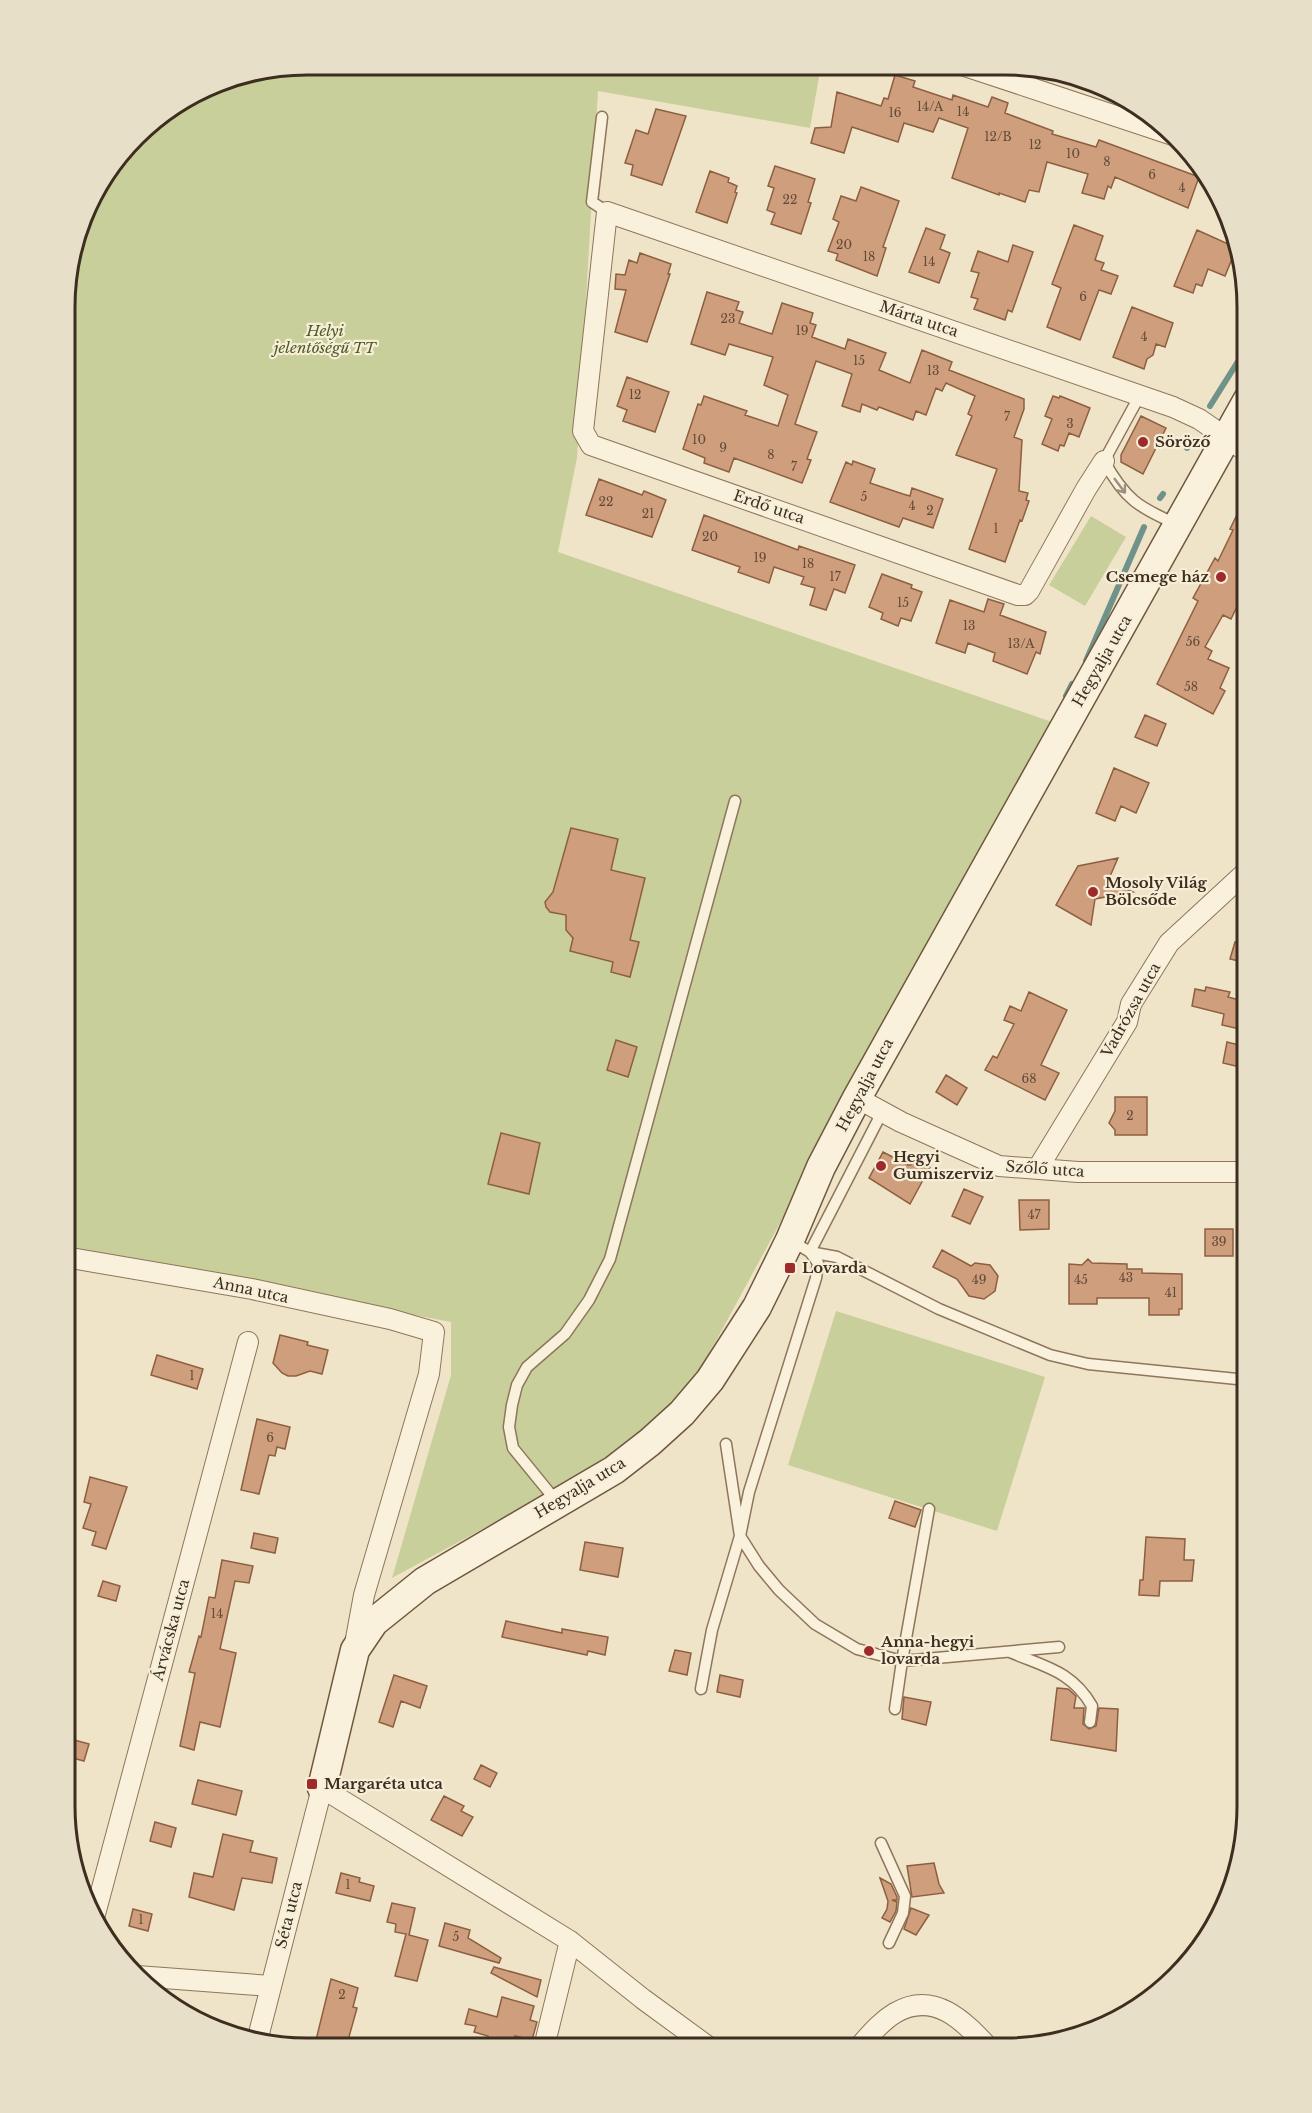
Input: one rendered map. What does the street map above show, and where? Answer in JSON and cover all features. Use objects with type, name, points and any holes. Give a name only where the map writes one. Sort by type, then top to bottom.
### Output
[{"type":"street","points":[[992,75],[1152,128]]},
{"type":"street","name":"Márta utca","points":[[607,212],[1173,407],[1199,419],[1236,445]]},
{"type":"street","name":"Erdő utca","points":[[607,212],[583,431],[591,445],[1024,596],[1104,461]]},
{"type":"street","name":"Hegyalja utca","points":[[355,1650],[374,1622],[425,1581],[614,1470],[682,1413],[710,1380],[800,1246],[821,1167],[868,1104],[1002,837],[1179,525],[1236,445]]},
{"type":"street","name":"Vadrózsa utca","points":[[1038,1168],[1127,1022],[1131,1004],[1168,943],[1237,880]]},
{"type":"street","name":"Szőlő utca","points":[[868,1104],[901,1122],[999,1166],[1078,1172],[1237,1172]]},
{"type":"street","name":"Anna utca","points":[[75,1259],[252,1289],[390,1319],[434,1332],[429,1374],[363,1595],[355,1650]]},
{"type":"street","name":"Árvácska utca","points":[[98,1905],[248,1342]]},
{"type":"street","points":[[355,1650],[322,1788],[570,1941],[696,2038]]},
{"type":"street","name":"Séta utca","points":[[259,2033],[322,1788]]},
{"type":"street","points":[[546,2038],[570,1941]]},
{"type":"street","points":[[151,1977],[271,1986]]},
{"type":"street","points":[[867,2038],[881,2023],[895,2013],[913,2006],[932,2006],[949,2012],[966,2024],[979,2038]]},
{"type":"lane","points":[[602,117],[592,202],[607,212]]},
{"type":"lane","points":[[1140,395],[1104,461],[1119,487],[1129,498],[1140,507],[1179,525]]},
{"type":"lane","points":[[557,1502],[513,1448],[509,1427],[517,1385],[526,1367],[564,1334],[590,1300],[610,1259],[735,801]]},
{"type":"lane","points":[[800,1246],[837,1257],[939,1309],[1050,1355],[1088,1365],[1237,1379]]},
{"type":"lane","points":[[701,1689],[712,1630],[740,1536],[749,1492],[816,1278],[818,1263],[800,1246]]},
{"type":"lane","points":[[726,1444],[740,1536],[759,1566],[779,1590],[815,1624],[857,1649],[902,1661],[1059,1647]]},
{"type":"lane","points":[[895,1709],[929,1509]]},
{"type":"lane","points":[[1007,1651],[1060,1673],[1074,1682],[1092,1706],[1090,1722]]},
{"type":"lane","points":[[881,1843],[905,1896],[903,1913],[890,1943]]},
{"type":"green space","name":"Helyi jelentőségű TT","points":[[292,75],[819,75],[810,128],[598,91],[577,458],[558,552],[1052,722],[685,1398],[613,1455],[549,1493],[392,1578],[451,1375],[451,1322],[287,1291],[75,1259],[75,292],[79,262],[93,218],[106,191],[123,166],[143,143],[166,123],[191,106],[218,93],[262,79]]},
{"type":"green space","points":[[1091,516],[1126,537],[1085,606],[1049,585]]},
{"type":"green space","points":[[836,1311],[1045,1377],[997,1531],[788,1465]]},
{"type":"building","points":[[895,75],[915,81],[913,87],[952,100],[953,95],[988,107],[992,97],[1008,103],[1005,113],[1053,131],[1052,134],[1096,147],[1099,140],[1198,179],[1188,208],[1115,177],[1111,188],[1108,186],[1104,199],[1082,193],[1088,174],[1047,162],[1039,192],[1029,190],[1025,202],[952,178],[968,128],[939,118],[933,132],[904,123],[898,142],[852,127],[844,153],[811,143],[815,128],[831,127],[837,92],[881,106],[884,98],[888,99]]},
{"type":"building","points":[[656,109],[686,116],[662,185],[631,175],[633,165],[625,163],[636,130],[648,134]]},
{"type":"building","points":[[775,166],[815,179],[808,202],[811,203],[801,234],[771,224],[775,213],[767,210],[774,188],[768,186]]},
{"type":"building","points":[[710,171],[729,178],[728,182],[737,186],[735,192],[737,193],[727,223],[696,212]]},
{"type":"building","points":[[861,187],[899,201],[883,247],[886,248],[877,276],[836,260],[838,254],[828,251],[839,222],[833,219],[841,196],[856,201]]},
{"type":"building","points":[[1074,225],[1103,236],[1095,260],[1104,263],[1101,270],[1118,276],[1111,294],[1099,290],[1080,340],[1047,327],[1061,288],[1052,284]]},
{"type":"building","points":[[926,228],[945,235],[940,249],[950,253],[939,283],[909,272]]},
{"type":"building","points":[[1197,230],[1228,244],[1232,259],[1225,276],[1208,269],[1202,286],[1196,284],[1193,293],[1174,286]]},
{"type":"building","points":[[1013,245],[1033,252],[1012,312],[1008,310],[1005,320],[974,309],[978,299],[971,297],[979,273],[971,271],[978,251],[1008,262]]},
{"type":"building","points":[[640,253],[671,264],[668,274],[670,274],[647,342],[615,332],[626,290],[615,289],[616,274],[625,275],[629,260],[637,263]]},
{"type":"building","points":[[707,292],[739,302],[736,310],[743,312],[739,323],[772,334],[782,303],[813,313],[810,323],[816,325],[812,337],[845,349],[848,339],[886,353],[879,370],[910,383],[922,350],[952,362],[949,370],[1024,399],[1024,409],[1014,437],[1022,440],[1019,491],[1028,493],[1026,500],[1029,501],[1005,562],[969,549],[997,469],[956,455],[972,416],[968,414],[975,396],[946,383],[942,391],[936,388],[926,415],[916,411],[913,420],[879,407],[877,410],[862,404],[860,412],[842,406],[852,374],[816,361],[795,424],[817,432],[807,459],[811,460],[802,483],[734,458],[729,472],[704,463],[705,458],[683,449],[698,404],[701,405],[704,396],[747,411],[745,415],[778,426],[788,395],[764,385],[773,357],[729,344],[725,355],[691,344]]},
{"type":"building","points":[[1132,307],[1173,323],[1165,347],[1156,344],[1153,355],[1147,359],[1144,369],[1113,357]]},
{"type":"building","points":[[627,377],[669,392],[655,432],[623,421],[627,410],[617,406]]},
{"type":"building","points":[[1053,396],[1059,398],[1060,396],[1090,408],[1079,437],[1069,433],[1064,446],[1060,445],[1058,451],[1042,444],[1052,419],[1045,416]]},
{"type":"building","name":"Söröző","points":[[1141,416],[1166,428],[1143,474],[1121,462],[1121,455]]},
{"type":"building","points":[[853,461],[875,469],[870,483],[910,496],[912,488],[943,499],[933,528],[903,518],[899,527],[830,502],[846,462],[852,465]]},
{"type":"building","points":[[599,479],[642,495],[644,491],[666,500],[652,537],[586,515]]},
{"type":"building","points":[[704,515],[798,550],[799,546],[855,565],[845,593],[834,589],[826,610],[810,605],[815,588],[801,584],[804,577],[774,567],[769,583],[738,572],[740,567],[692,550]]},
{"type":"building","points":[[1237,515],[1237,607],[1231,619],[1223,615],[1205,647],[1212,651],[1208,659],[1229,668],[1220,688],[1225,691],[1213,714],[1157,684],[1198,601],[1193,598],[1215,558],[1218,561],[1233,530],[1230,529]]},
{"type":"building","points":[[882,574],[912,585],[911,588],[922,592],[911,621],[901,618],[898,626],[881,619],[883,613],[869,607]]},
{"type":"building","points":[[988,599],[1004,604],[1000,615],[1046,632],[1040,654],[1036,652],[1027,674],[993,661],[995,653],[968,643],[965,653],[936,643],[950,600],[984,612]]},
{"type":"building","points":[[1145,715],[1166,724],[1157,746],[1135,737]]},
{"type":"building","points":[[1114,768],[1149,783],[1136,813],[1121,806],[1115,821],[1096,813]]},
{"type":"building","points":[[571,828],[618,839],[611,870],[645,878],[630,940],[639,942],[630,977],[611,972],[613,962],[570,951],[573,938],[566,930],[566,915],[550,912],[546,907],[545,902],[553,892]]},
{"type":"building","name":"Mosoly Világ Bölcsőde","points":[[1118,858],[1108,881],[1133,892],[1095,899],[1091,925],[1056,905],[1078,866]]},
{"type":"building","points":[[1235,942],[1237,942],[1237,961],[1230,959]]},
{"type":"building","points":[[1206,987],[1230,992],[1228,997],[1237,999],[1237,1028],[1222,1025],[1224,1014],[1192,1006],[1195,989],[1205,991]]},
{"type":"building","points":[[1029,992],[1067,1010],[1041,1065],[1059,1073],[1045,1100],[985,1070],[993,1056],[997,1058],[1014,1024],[1004,1020],[1010,1006],[1021,1011]]},
{"type":"building","points":[[616,1040],[637,1047],[628,1077],[607,1070]]},
{"type":"building","points":[[1227,1042],[1237,1044],[1237,1066],[1223,1063]]},
{"type":"building","points":[[946,1075],[967,1088],[957,1105],[936,1092]]},
{"type":"building","points":[[1115,1097],[1147,1097],[1147,1135],[1115,1135],[1115,1130],[1109,1123],[1115,1111]]},
{"type":"building","points":[[501,1133],[540,1143],[529,1194],[488,1184]]},
{"type":"building","points":[[883,1152],[908,1165],[911,1165],[914,1159],[930,1167],[910,1204],[869,1178]]},
{"type":"building","points":[[964,1189],[983,1197],[970,1224],[952,1216]]},
{"type":"building","points":[[1019,1200],[1049,1200],[1049,1229],[1020,1230]]},
{"type":"building","points":[[1205,1229],[1233,1229],[1233,1256],[1205,1256]]},
{"type":"building","points":[[942,1250],[971,1266],[975,1263],[990,1265],[998,1276],[995,1291],[984,1299],[969,1296],[957,1279],[933,1267]]},
{"type":"building","points":[[1088,1259],[1092,1263],[1127,1264],[1127,1269],[1142,1269],[1142,1273],[1182,1274],[1182,1309],[1179,1309],[1179,1315],[1149,1315],[1149,1298],[1097,1298],[1097,1304],[1069,1304],[1069,1264],[1082,1265]]},
{"type":"building","points":[[280,1335],[328,1350],[322,1374],[310,1371],[288,1376],[282,1373],[273,1363]]},
{"type":"building","points":[[157,1355],[203,1369],[197,1389],[151,1375]]},
{"type":"building","points":[[257,1419],[290,1427],[285,1449],[277,1447],[275,1456],[269,1455],[259,1494],[241,1490]]},
{"type":"building","points":[[90,1477],[127,1487],[106,1549],[92,1545],[96,1532],[83,1528],[91,1504],[84,1502]]},
{"type":"building","points":[[895,1501],[921,1510],[915,1527],[889,1518]]},
{"type":"building","points":[[254,1533],[278,1538],[275,1553],[251,1548]]},
{"type":"building","points":[[1146,1537],[1185,1539],[1184,1560],[1194,1560],[1192,1581],[1160,1581],[1159,1596],[1139,1595],[1140,1580],[1143,1580]]},
{"type":"building","points":[[585,1542],[623,1548],[618,1577],[580,1570]]},
{"type":"building","points":[[222,1560],[253,1566],[249,1583],[235,1581],[220,1649],[236,1653],[220,1727],[200,1722],[194,1750],[180,1746],[195,1673],[189,1672],[199,1636],[201,1637],[209,1597],[215,1598]]},
{"type":"building","points":[[103,1581],[120,1586],[116,1601],[98,1596]]},
{"type":"building","points":[[506,1621],[562,1633],[562,1629],[608,1637],[605,1655],[588,1651],[587,1655],[502,1637]]},
{"type":"building","points":[[675,1650],[691,1653],[687,1675],[669,1671]]},
{"type":"building","points":[[394,1675],[427,1686],[420,1708],[401,1701],[393,1727],[379,1722]]},
{"type":"building","points":[[720,1675],[743,1680],[740,1697],[717,1692]]},
{"type":"building","points":[[1057,1688],[1068,1689],[1076,1696],[1074,1708],[1084,1708],[1083,1724],[1089,1729],[1096,1726],[1099,1708],[1118,1709],[1116,1751],[1051,1740]]},
{"type":"building","points":[[904,1697],[931,1702],[926,1725],[902,1719]]},
{"type":"building","points":[[75,1740],[89,1744],[84,1761],[75,1759]]},
{"type":"building","points":[[481,1765],[497,1773],[490,1787],[474,1779]]},
{"type":"building","points":[[198,1780],[242,1791],[236,1815],[192,1804]]},
{"type":"building","points":[[444,1796],[464,1806],[461,1811],[473,1817],[462,1836],[431,1820]]},
{"type":"building","points":[[155,1822],[176,1828],[171,1847],[150,1841]]},
{"type":"building","points":[[223,1834],[253,1841],[250,1852],[277,1858],[272,1883],[242,1878],[234,1910],[189,1897],[194,1873],[213,1877]]},
{"type":"building","points":[[934,1863],[939,1884],[944,1893],[912,1897],[907,1866]]},
{"type":"building","points":[[341,1873],[360,1878],[359,1882],[374,1886],[370,1901],[336,1893]]},
{"type":"building","points":[[880,1878],[891,1884],[897,1897],[897,1900],[892,1900],[897,1902],[896,1911],[890,1922],[882,1918],[888,1901]]},
{"type":"building","points":[[392,1903],[415,1908],[409,1935],[428,1940],[417,1981],[395,1976],[406,1934],[395,1932],[396,1924],[387,1922]]},
{"type":"building","points":[[911,1908],[929,1915],[916,1935],[904,1929]]},
{"type":"building","points":[[133,1909],[152,1914],[148,1931],[129,1926]]},
{"type":"building","points":[[445,1923],[470,1930],[468,1938],[501,1958],[499,1963],[439,1946]]},
{"type":"building","points":[[494,1967],[541,1980],[537,1997],[491,1973]]},
{"type":"building","points":[[331,1979],[358,1988],[353,2007],[357,2008],[349,2038],[316,2038]]},
{"type":"building","points":[[502,1997],[534,2006],[530,2020],[537,2022],[533,2038],[515,2036],[515,2038],[488,2038],[488,2036],[474,2032],[476,2026],[465,2024],[469,2009],[497,2017]]},
{"type":"waterway","points":[[1210,406],[1237,363]]},
{"type":"waterway","points":[[1187,448],[1189,442]]},
{"type":"waterway","points":[[1160,498],[1163,494]]},
{"type":"waterway","points":[[1086,661],[1144,527]]},
{"type":"waterway","points":[[1066,696],[1072,684]]},
{"type":"place","name":"Söröző","points":[[1143,442]]},
{"type":"place","name":"Csemege ház","points":[[1221,577]]},
{"type":"place","name":"Mosoly Világ Bölcsőde","points":[[1093,892]]},
{"type":"place","name":"Hegyi Gumiszerviz","points":[[881,1166]]},
{"type":"place","name":"Lovarda","points":[[790,1268]]},
{"type":"place","name":"Anna-hegyi lovarda","points":[[869,1651]]},
{"type":"place","name":"Margaréta utca","points":[[312,1784]]}]
